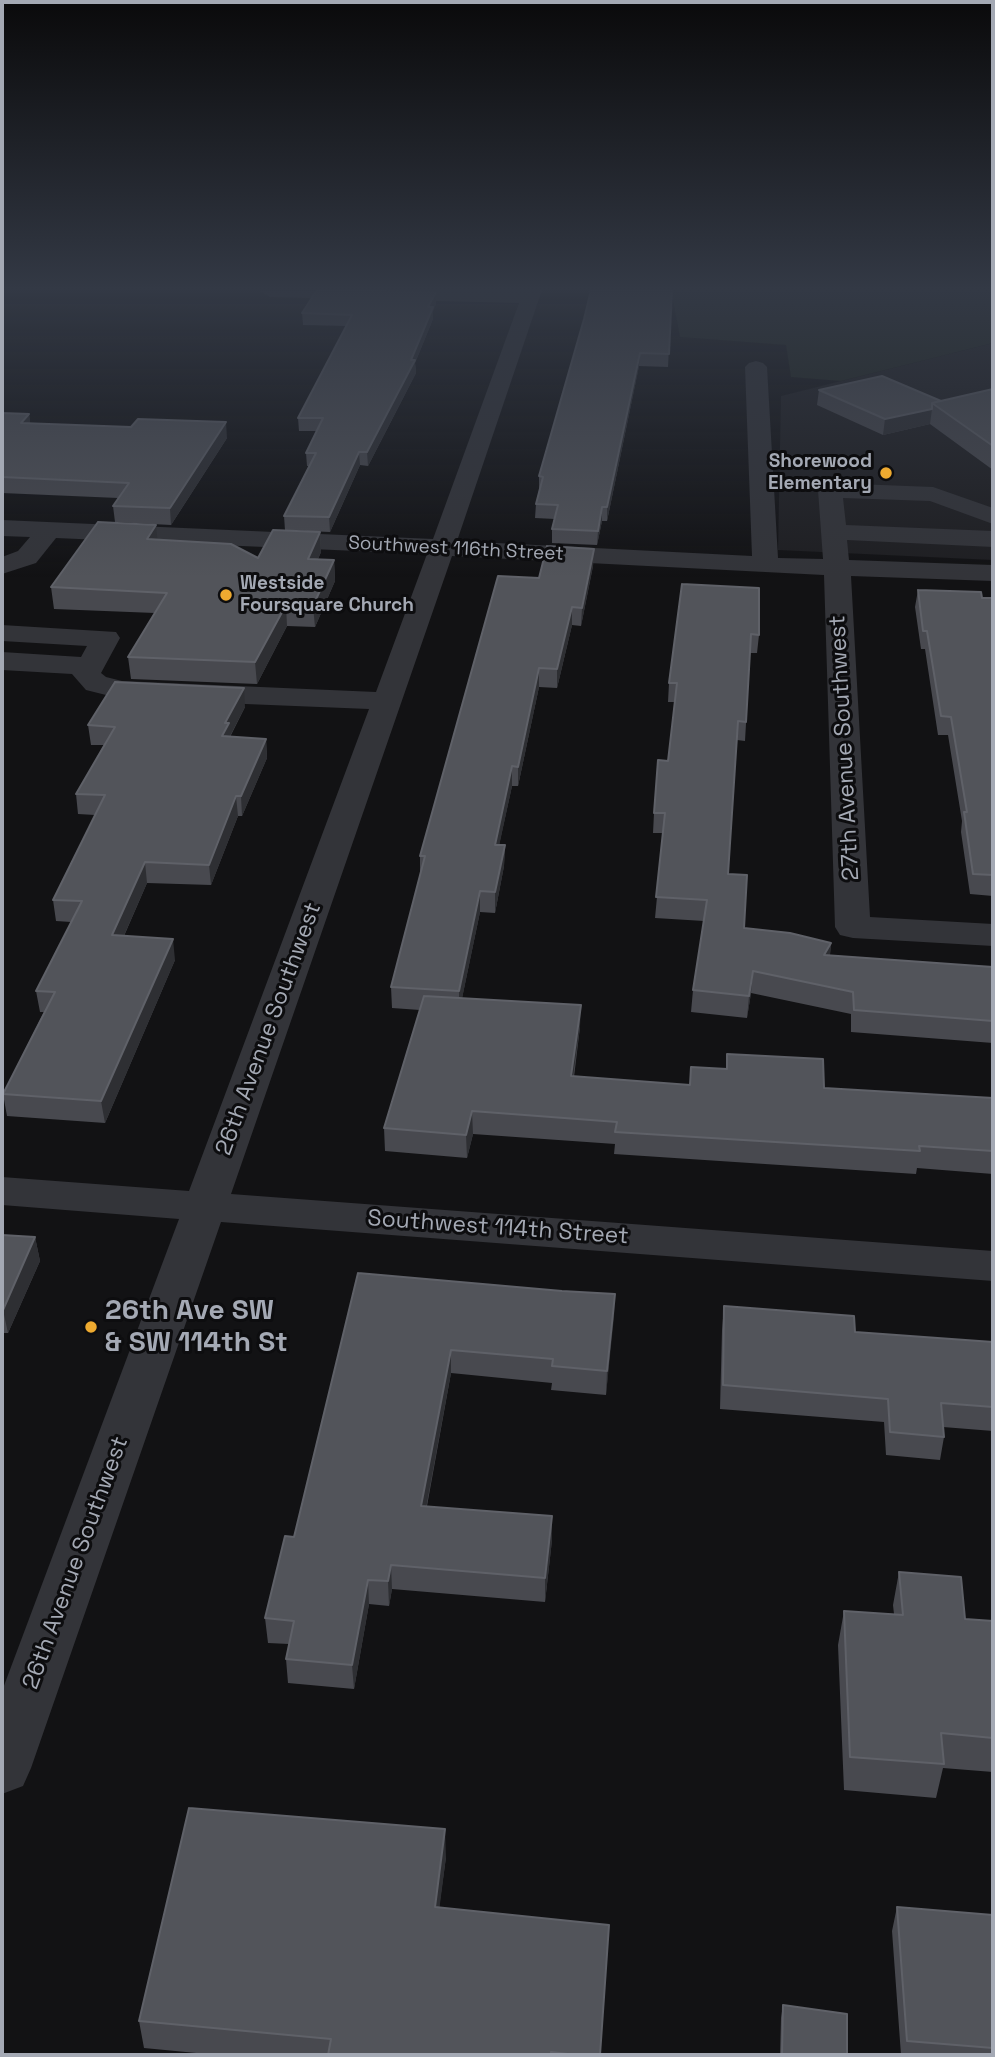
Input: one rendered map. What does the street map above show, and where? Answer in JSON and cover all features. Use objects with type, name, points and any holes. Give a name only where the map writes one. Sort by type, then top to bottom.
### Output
[{"type":"street","name":"26th Avenue Southwest","points":[[2,1768],[499,386]]},
{"type":"street","points":[[757,386],[765,565]]},
{"type":"street","name":"27th Avenue Southwest","points":[[993,517],[933,494],[830,490],[837,568],[853,927],[993,935]]},
{"type":"street","name":"Southwest 116th Street","points":[[2,528],[442,547],[490,552],[765,565],[993,573]]},
{"type":"street","points":[[2,566],[27,557],[49,530]]},
{"type":"street","points":[[834,532],[993,539]]},
{"type":"street","points":[[2,633],[106,638],[86,676],[96,684],[122,690],[387,701]]},
{"type":"street","points":[[2,662],[89,666]]},
{"type":"street","name":"Southwest 114th Street","points":[[2,1191],[993,1266]]},
{"type":"shaded area","name":"Shorewood Elementary","points":[[821,386],[993,386],[993,560],[778,550],[781,396]]},
{"type":"building","points":[[315,386],[401,386],[367,452],[359,452],[329,517],[284,516],[316,453],[306,453],[323,418],[298,418]]},
{"type":"building","points":[[565,386],[633,386],[607,507],[602,507],[598,531],[552,529],[558,505],[536,504],[543,477],[539,476]]},
{"type":"building","points":[[837,386],[906,386],[941,401],[932,403],[932,409],[885,419],[819,390]]},
{"type":"building","points":[[993,389],[993,446],[932,403]]},
{"type":"building","points":[[2,413],[29,414],[21,423],[131,427],[138,419],[226,422],[170,508],[113,506],[129,483],[2,477]]},
{"type":"building","points":[[98,522],[156,525],[147,539],[231,544],[258,558],[273,530],[320,532],[308,559],[334,560],[313,606],[286,605],[255,662],[128,657],[167,593],[51,587]]},
{"type":"building","points":[[547,546],[594,549],[582,608],[572,607],[557,669],[539,668],[518,767],[512,766],[495,845],[505,845],[495,892],[480,891],[459,991],[391,987],[425,856],[420,856],[498,576],[539,578]]},
{"type":"building","points":[[682,584],[759,588],[759,635],[751,634],[746,722],[738,721],[728,874],[747,875],[744,928],[790,933],[831,943],[824,955],[993,967],[993,1021],[854,1010],[853,992],[753,971],[749,996],[693,990],[707,900],[656,897],[665,813],[654,813],[658,760],[668,761],[677,683],[669,683]]},
{"type":"building","points":[[918,590],[981,592],[982,598],[993,598],[993,875],[973,874],[964,812],[967,812],[951,717],[941,716],[927,631],[923,631]]},
{"type":"building","points":[[115,682],[244,688],[225,723],[229,723],[222,736],[266,739],[241,796],[236,796],[209,865],[145,862],[112,935],[173,939],[101,1101],[3,1094],[55,992],[36,991],[82,901],[53,900],[105,795],[76,794],[115,727],[88,725]]},
{"type":"building","points":[[424,996],[581,1005],[571,1076],[690,1085],[691,1067],[727,1069],[727,1054],[823,1059],[824,1088],[993,1098],[993,1151],[919,1146],[920,1151],[615,1132],[617,1122],[472,1111],[466,1135],[384,1128]]},
{"type":"building","points":[[2,1235],[35,1237],[3,1310],[2,1310]]},
{"type":"building","points":[[358,1273],[615,1294],[607,1371],[552,1366],[553,1359],[451,1350],[421,1506],[552,1516],[545,1578],[391,1565],[388,1581],[368,1580],[352,1665],[286,1659],[294,1621],[265,1618],[285,1536],[294,1537]]},
{"type":"building","points":[[724,1306],[854,1316],[855,1332],[993,1342],[993,1407],[941,1403],[944,1437],[890,1432],[888,1399],[723,1385]]},
{"type":"building","points":[[899,1572],[961,1577],[965,1619],[993,1621],[993,1738],[941,1733],[944,1764],[850,1757],[844,1611],[903,1615]]},
{"type":"building","points":[[189,1808],[445,1829],[435,1907],[609,1925],[600,2055],[551,2052],[551,2055],[328,2055],[331,2039],[139,2021]]},
{"type":"building","points":[[897,1907],[993,1915],[993,2048],[907,2041]]},
{"type":"building","points":[[783,2005],[847,2014],[847,2055],[782,2055]]},
{"type":"place","name":"Shorewood Elementary","points":[[886,473]]},
{"type":"place","name":"Westside Foursquare Church","points":[[226,595]]},
{"type":"place","name":"26th Ave SW & SW 114th St","points":[[91,1327]]}]
